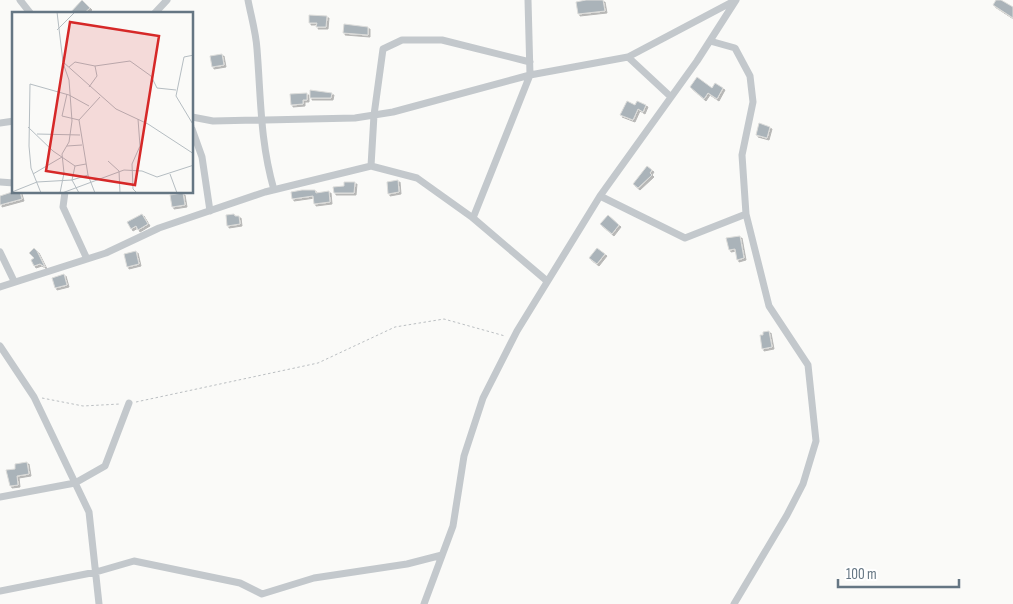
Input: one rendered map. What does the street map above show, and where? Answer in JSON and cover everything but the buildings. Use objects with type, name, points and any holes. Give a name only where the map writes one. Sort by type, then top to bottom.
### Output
[{"type":"street","points":[[20,0],[29,12]]},
{"type":"street","points":[[156,12],[167,0]]},
{"type":"street","points":[[248,0],[257,47],[260,120],[265,157],[274,190]]},
{"type":"street","points":[[473,218],[530,76],[528,0]]},
{"type":"street","points":[[194,117],[213,121],[354,118],[393,112],[530,76],[628,57],[736,0]]},
{"type":"street","points":[[424,604],[453,526],[464,456],[483,398],[513,339],[600,196],[710,41],[736,0]]},
{"type":"street","points":[[371,166],[374,115],[383,49],[402,40],[442,40],[530,62]]},
{"type":"street","points":[[710,41],[735,48],[750,76],[753,102],[742,155],[746,214],[769,306],[808,364],[816,441],[803,484],[787,515],[734,604]]},
{"type":"street","points":[[628,57],[671,97]]},
{"type":"street","points":[[194,135],[202,157],[210,211]]},
{"type":"street","points":[[0,287],[14,280],[106,253],[159,228],[274,190],[371,166],[417,178],[473,218],[547,281]]},
{"type":"street","points":[[65,194],[63,207],[87,259]]},
{"type":"street","points":[[600,196],[685,238],[746,214]]},
{"type":"street","points":[[0,252],[14,280]]},
{"type":"street","points":[[0,346],[34,397],[89,512],[99,604]]},
{"type":"street","points":[[0,497],[75,483],[105,466],[129,404]]},
{"type":"street","points":[[0,591],[96,572],[134,561],[240,582],[262,594],[314,578],[407,564],[442,555]]},
{"type":"path","points":[[34,397],[83,406],[129,404],[318,363],[395,327],[444,319],[513,339]]}]
